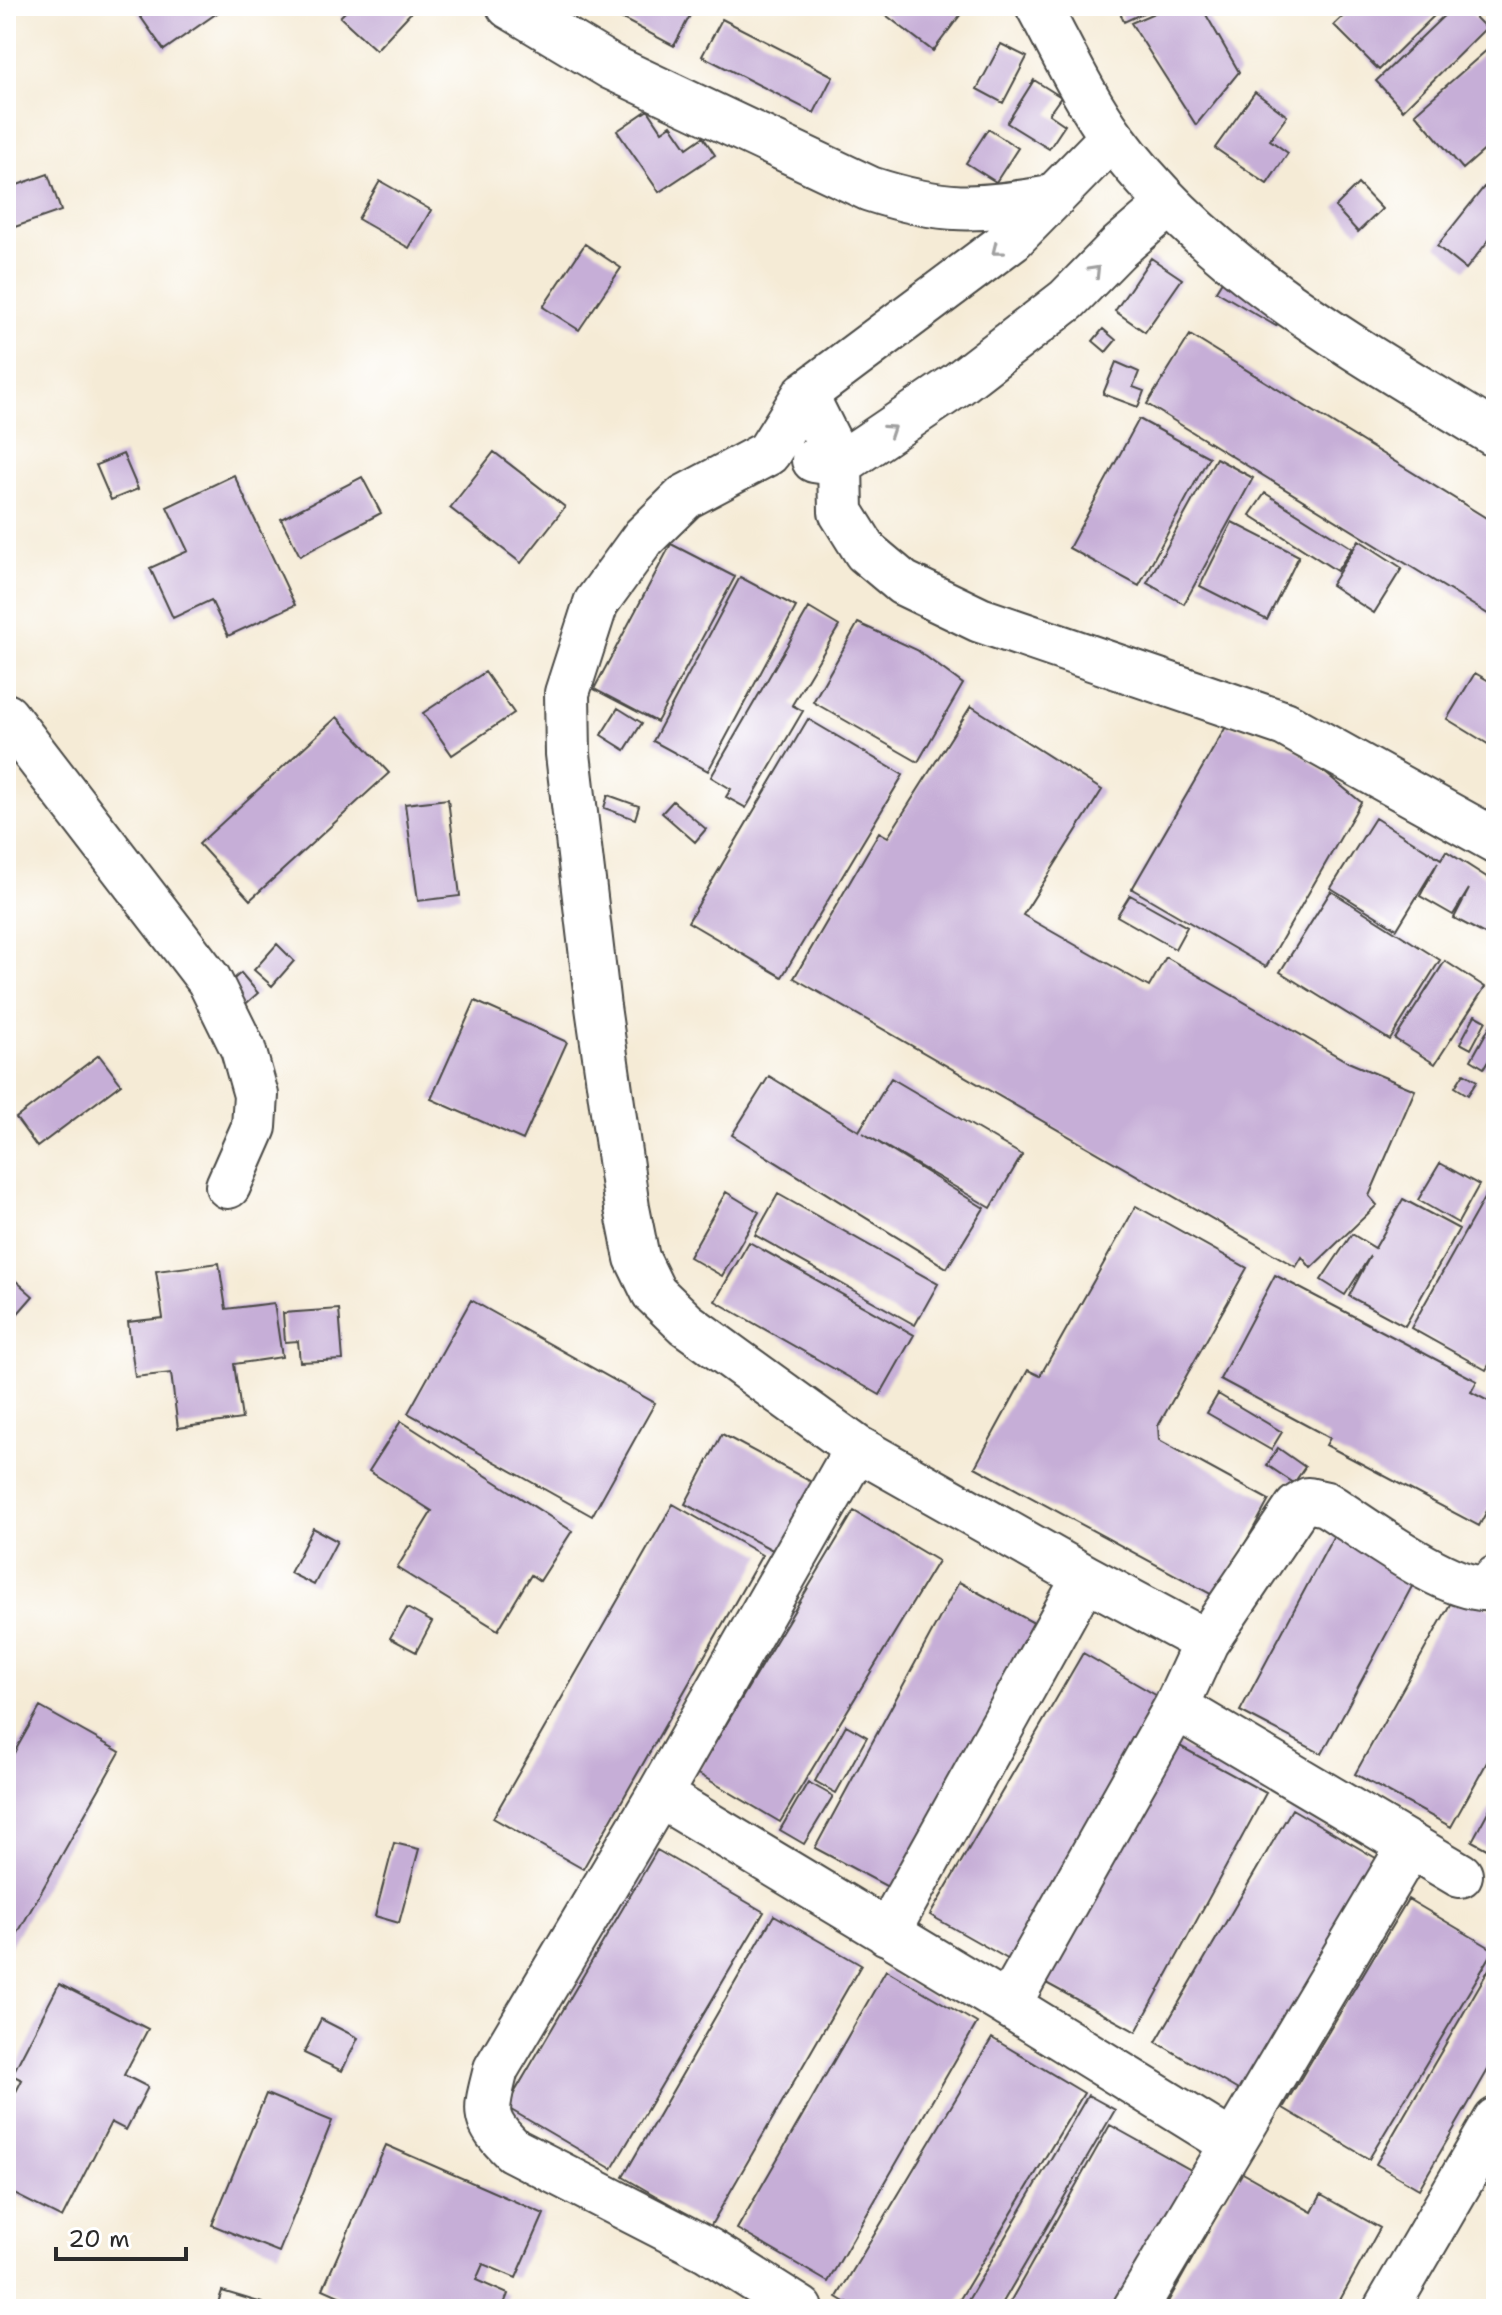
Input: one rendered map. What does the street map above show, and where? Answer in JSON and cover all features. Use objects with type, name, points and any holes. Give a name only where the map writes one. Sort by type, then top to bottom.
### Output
[{"type":"street","points":[[509,6],[611,67],[870,189],[911,203],[953,209],[995,208],[1051,198]]},
{"type":"street","points":[[1038,6],[1112,137],[1169,204],[1235,263],[1335,335],[1496,435]]},
{"type":"street","points":[[1112,137],[1012,239],[805,394],[768,453],[685,497],[644,537],[596,603],[567,693],[568,754],[598,1007],[637,1258],[654,1293],[686,1324],[857,1448],[1206,1642]]},
{"type":"street","points":[[768,453],[840,464],[958,384],[1067,300],[1118,248],[1169,204]]},
{"type":"street","points":[[805,394],[840,464],[841,512],[866,552],[903,583],[980,620],[1285,724],[1496,841]]},
{"type":"street","points":[[6,716],[209,980],[243,1049],[256,1095],[254,1127],[228,1186]]},
{"type":"street","points":[[801,2309],[708,2250],[513,2150],[494,2131],[486,2109],[496,2069],[659,1795],[857,1448]]},
{"type":"street","points":[[1008,2005],[1176,1707],[1206,1642],[1297,1507],[1308,1500],[1326,1504],[1435,1572],[1475,1589],[1488,1588],[1496,1578]]},
{"type":"street","points":[[887,1933],[1085,1577]]},
{"type":"street","points":[[1176,1707],[1460,1875]]},
{"type":"street","points":[[659,1795],[1233,2144]]},
{"type":"street","points":[[1135,2309],[1409,1847]]},
{"type":"street","points":[[1386,2309],[1496,2120]]},
{"type":"building","points":[[133,6],[227,6],[164,50]]},
{"type":"building","points":[[351,6],[417,6],[376,50],[340,17]]},
{"type":"building","points":[[598,6],[695,6],[674,46]]},
{"type":"building","points":[[874,6],[967,6],[933,51]]},
{"type":"building","points":[[1117,6],[1158,6],[1124,22]]},
{"type":"building","points":[[1170,6],[1201,6],[1239,72],[1196,125],[1131,23]]},
{"type":"building","points":[[1354,6],[1444,6],[1379,70],[1334,25]]},
{"type":"building","points":[[1454,6],[1464,6],[1486,28],[1403,110],[1376,81]]},
{"type":"building","points":[[1480,6],[1496,6],[1496,23]]},
{"type":"building","points":[[722,19],[833,76],[814,113],[702,56]]},
{"type":"building","points":[[1496,42],[1496,140],[1463,169],[1415,113]]},
{"type":"building","points":[[1001,44],[1027,57],[1003,103],[977,89]]},
{"type":"building","points":[[1034,80],[1061,97],[1049,114],[1065,125],[1049,149],[1007,123]]},
{"type":"building","points":[[1255,92],[1287,116],[1270,140],[1288,153],[1267,184],[1215,148]]},
{"type":"building","points":[[648,110],[662,131],[671,125],[687,148],[703,137],[715,155],[659,192],[617,131]]},
{"type":"building","points":[[988,129],[1018,148],[996,182],[966,163]]},
{"type":"building","points":[[48,174],[61,211],[6,230],[6,189]]},
{"type":"building","points":[[380,181],[431,210],[409,248],[358,219]]},
{"type":"building","points":[[1358,184],[1382,209],[1358,232],[1335,207]]},
{"type":"building","points":[[1484,187],[1496,196],[1496,231],[1466,269],[1437,246]]},
{"type":"building","points":[[585,244],[621,268],[579,330],[543,307]]},
{"type":"building","points":[[1151,258],[1182,279],[1145,332],[1115,311]]},
{"type":"building","points":[[1224,278],[1285,313],[1276,326],[1216,291]]},
{"type":"building","points":[[1103,329],[1116,340],[1106,352],[1093,341]]},
{"type":"building","points":[[1190,335],[1496,524],[1496,619],[1147,404]]},
{"type":"building","points":[[1116,362],[1139,372],[1133,387],[1144,391],[1138,407],[1103,394]]},
{"type":"building","points":[[1139,419],[1209,457],[1139,586],[1069,548]]},
{"type":"building","points":[[494,452],[565,507],[521,563],[450,508]]},
{"type":"building","points":[[123,454],[138,489],[111,500],[96,465]]},
{"type":"building","points":[[1216,458],[1253,478],[1184,604],[1147,583]]},
{"type":"building","points":[[234,475],[295,605],[228,636],[211,600],[173,618],[150,568],[188,551],[167,507]]},
{"type":"building","points":[[362,477],[381,513],[300,556],[281,519]]},
{"type":"building","points":[[1265,493],[1352,548],[1337,571],[1250,515]]},
{"type":"building","points":[[1232,522],[1299,556],[1267,620],[1200,586]]},
{"type":"building","points":[[1359,540],[1402,568],[1374,613],[1331,585]]},
{"type":"building","points":[[671,544],[735,577],[657,722],[594,689]]},
{"type":"building","points":[[740,577],[796,607],[708,771],[653,741]]},
{"type":"building","points":[[809,608],[839,626],[792,705],[803,711],[746,808],[726,797],[731,789],[711,777]]},
{"type":"building","points":[[858,623],[917,650],[963,684],[918,762],[813,702]]},
{"type":"building","points":[[485,672],[514,713],[452,755],[423,713]]},
{"type":"building","points":[[1475,673],[1496,685],[1496,749],[1447,719]]},
{"type":"building","points":[[971,706],[1102,790],[1023,915],[1149,987],[1166,957],[1348,1062],[1415,1090],[1369,1196],[1377,1205],[1311,1268],[1302,1257],[1296,1267],[794,978],[879,832],[888,837]]},
{"type":"building","points":[[618,708],[642,723],[625,750],[601,735]]},
{"type":"building","points":[[337,717],[389,773],[250,900],[199,844]]},
{"type":"building","points":[[808,719],[903,775],[782,977],[688,922]]},
{"type":"building","points":[[1227,725],[1297,750],[1361,802],[1266,967],[1132,889]]},
{"type":"building","points":[[608,795],[639,806],[635,819],[604,808]]},
{"type":"building","points":[[448,799],[460,896],[418,901],[405,804]]},
{"type":"building","points":[[673,801],[706,829],[695,842],[662,813]]},
{"type":"building","points":[[1375,818],[1441,859],[1446,851],[1496,883],[1496,940],[1454,918],[1469,889],[1453,915],[1420,896],[1438,862],[1397,929],[1331,888]]},
{"type":"building","points":[[1331,891],[1440,960],[1390,1040],[1280,972]]},
{"type":"building","points":[[1130,895],[1187,927],[1175,949],[1117,916]]},
{"type":"building","points":[[277,944],[294,961],[272,986],[254,970]]},
{"type":"building","points":[[1445,961],[1485,987],[1435,1064],[1395,1039]]},
{"type":"building","points":[[241,973],[258,993],[240,1009],[223,988]]},
{"type":"building","points":[[475,1001],[567,1042],[523,1140],[431,1099]]},
{"type":"building","points":[[1475,1015],[1486,1021],[1471,1049],[1460,1043]]},
{"type":"building","points":[[1496,1015],[1496,1048],[1484,1068],[1471,1060]]},
{"type":"building","points":[[99,1055],[121,1084],[37,1147],[16,1118]]},
{"type":"building","points":[[1464,1073],[1477,1081],[1468,1095],[1455,1087]]},
{"type":"building","points":[[769,1076],[859,1131],[891,1078],[1022,1155],[991,1208],[863,1133],[984,1208],[947,1268],[732,1135]]},
{"type":"building","points":[[1440,1163],[1479,1185],[1458,1223],[1418,1200]]},
{"type":"building","points":[[1496,1177],[1496,1353],[1486,1370],[1411,1328]]},
{"type":"building","points":[[726,1192],[759,1212],[722,1276],[689,1257]]},
{"type":"building","points":[[778,1194],[938,1284],[915,1325],[755,1235]]},
{"type":"building","points":[[1403,1199],[1459,1229],[1405,1326],[1349,1296],[1370,1256],[1345,1295],[1321,1280],[1352,1234],[1375,1248]]},
{"type":"building","points":[[1136,1206],[1247,1268],[1158,1426],[1159,1440],[1269,1500],[1216,1597],[975,1467],[1028,1370],[1040,1376]]},
{"type":"building","points":[[749,1242],[914,1335],[880,1395],[715,1301]]},
{"type":"building","points":[[219,1263],[226,1309],[274,1303],[282,1357],[234,1364],[242,1419],[178,1428],[171,1373],[135,1377],[128,1322],[163,1318],[156,1271]]},
{"type":"building","points":[[6,1272],[33,1296],[6,1327]]},
{"type":"building","points":[[1275,1275],[1477,1381],[1471,1392],[1496,1405],[1496,1494],[1479,1526],[1326,1445],[1330,1438],[1220,1379]]},
{"type":"building","points":[[471,1300],[655,1403],[592,1516],[408,1413]]},
{"type":"building","points":[[339,1309],[343,1360],[300,1362],[298,1341],[285,1342],[283,1313]]},
{"type":"building","points":[[1218,1394],[1282,1432],[1271,1450],[1207,1413]]},
{"type":"building","points":[[401,1421],[572,1531],[540,1581],[531,1575],[498,1630],[397,1568],[432,1511],[369,1471]]},
{"type":"building","points":[[722,1434],[819,1486],[782,1555],[685,1504]]},
{"type":"building","points":[[1278,1448],[1305,1467],[1294,1483],[1267,1465]]},
{"type":"building","points":[[673,1504],[762,1555],[583,1869],[493,1818]]},
{"type":"building","points":[[854,1511],[938,1561],[780,1822],[697,1773]]},
{"type":"building","points":[[313,1528],[337,1541],[314,1585],[290,1573]]},
{"type":"building","points":[[1334,1535],[1416,1579],[1322,1754],[1240,1711]]},
{"type":"building","points":[[959,1582],[1043,1628],[899,1893],[815,1848]]},
{"type":"building","points":[[1458,1590],[1496,1612],[1496,1746],[1451,1827],[1355,1774]]},
{"type":"building","points":[[407,1608],[432,1622],[416,1652],[390,1638]]},
{"type":"building","points":[[1083,1653],[1166,1701],[1013,1962],[930,1915]]},
{"type":"building","points":[[40,1707],[120,1752],[6,1954],[6,1767]]},
{"type":"building","points":[[846,1725],[867,1737],[836,1793],[815,1781]]},
{"type":"building","points":[[1176,1744],[1266,1793],[1136,2032],[1046,1983]]},
{"type":"building","points":[[808,1782],[833,1796],[804,1844],[780,1830]]},
{"type":"building","points":[[1496,1797],[1496,1854],[1472,1841]]},
{"type":"building","points":[[1292,1809],[1381,1861],[1245,2094],[1156,2042]]},
{"type":"building","points":[[394,1843],[419,1849],[399,1923],[375,1916]]},
{"type":"building","points":[[657,1850],[764,1912],[612,2169],[506,2107]]},
{"type":"building","points":[[1408,1899],[1494,1950],[1369,2159],[1283,2108]]},
{"type":"building","points":[[774,1915],[861,1965],[710,2227],[623,2177]]},
{"type":"building","points":[[1496,1957],[1496,2056],[1419,2189],[1376,2164]]},
{"type":"building","points":[[886,1970],[977,2023],[828,2282],[737,2229]]},
{"type":"building","points":[[59,1984],[148,2029],[124,2075],[148,2087],[126,2130],[111,2122],[62,2218],[6,2190],[6,2111],[22,2080],[12,2075]]},
{"type":"building","points":[[321,2019],[358,2038],[342,2071],[304,2053]]},
{"type":"building","points":[[992,2038],[1084,2093],[954,2309],[857,2309],[837,2297]]},
{"type":"building","points":[[266,2094],[332,2121],[279,2252],[212,2225]]},
{"type":"building","points":[[1088,2095],[1115,2110],[999,2309],[963,2309]]},
{"type":"building","points":[[1110,2125],[1196,2173],[1119,2309],[1006,2309]]},
{"type":"building","points":[[386,2145],[544,2214],[516,2278],[483,2264],[476,2280],[508,2294],[502,2309],[368,2309],[323,2289]]},
{"type":"building","points":[[1241,2172],[1312,2212],[1321,2195],[1380,2228],[1335,2309],[1164,2309]]},
{"type":"building","points":[[222,2291],[262,2303],[261,2309],[216,2309]]}]
